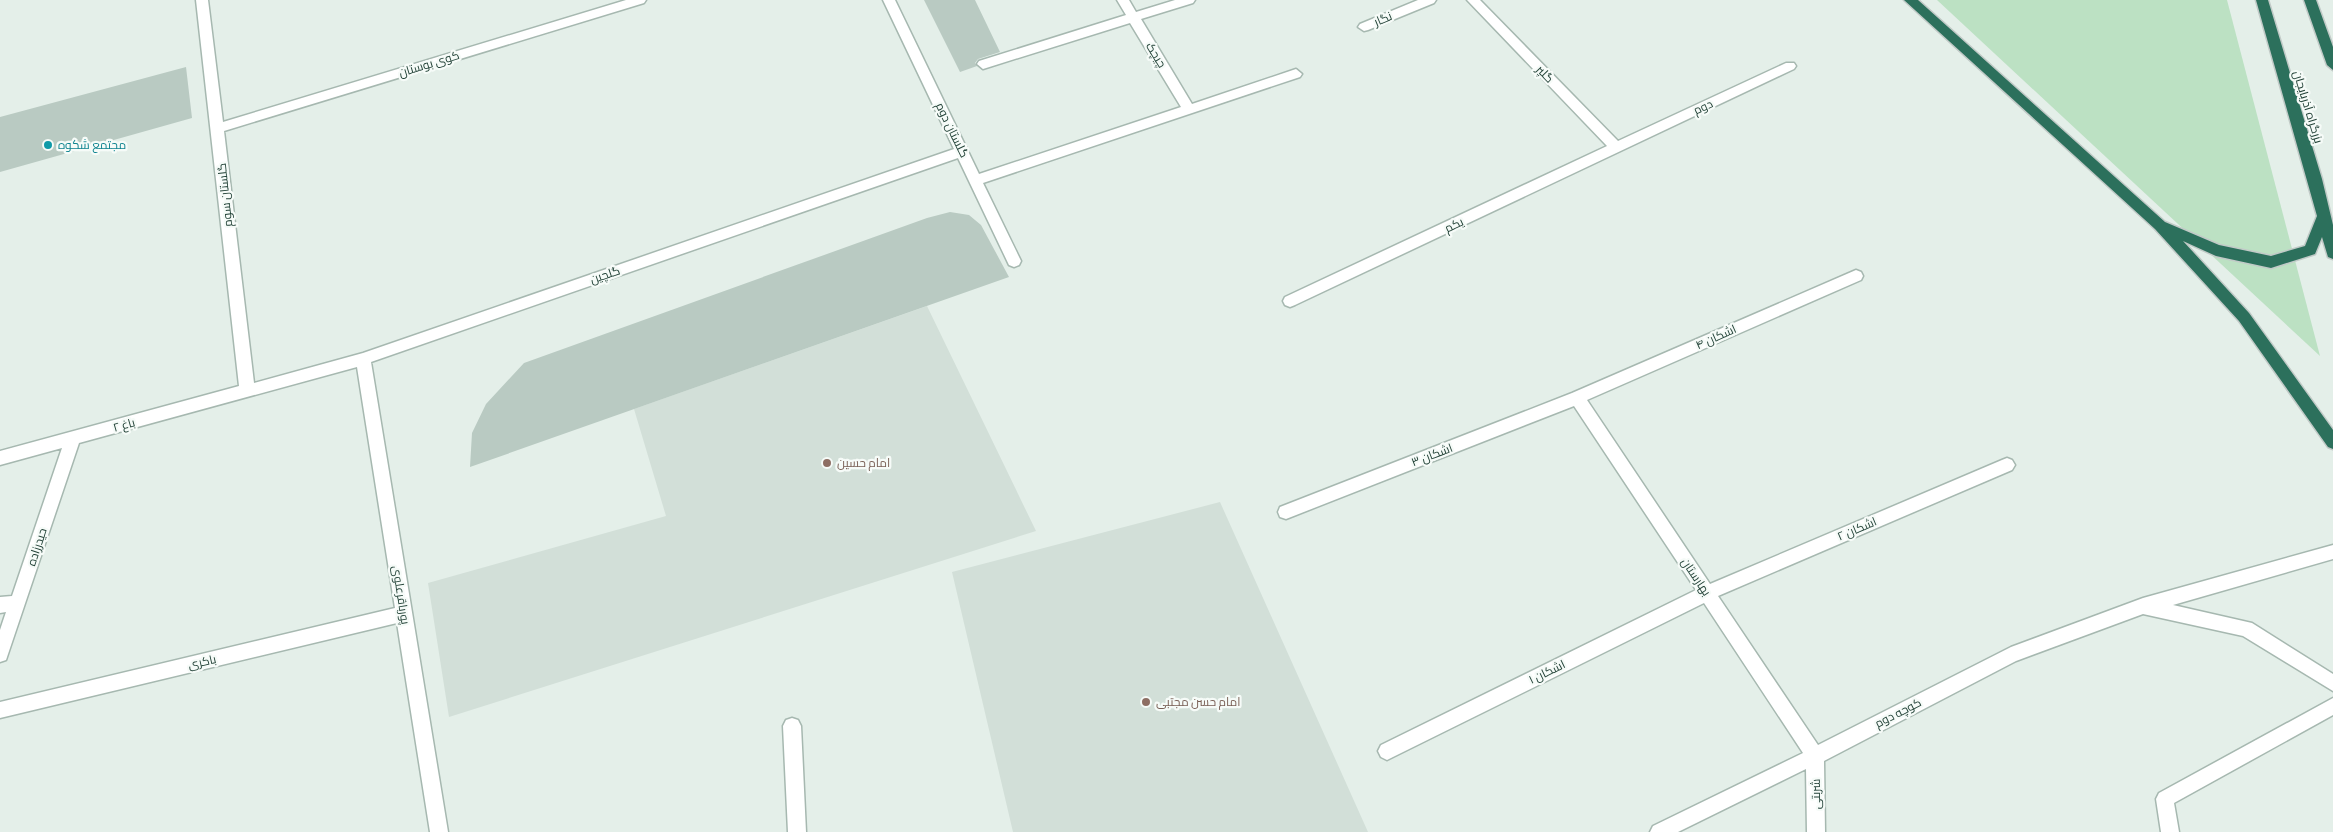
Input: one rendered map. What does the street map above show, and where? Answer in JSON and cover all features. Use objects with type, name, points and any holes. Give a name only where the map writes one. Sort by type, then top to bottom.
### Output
[{"type":"highway","points":[[1910,0],[2160,224],[2244,317],[2333,442]]},
{"type":"highway","name":"بزرگراه آذربایجان","points":[[2262,0],[2316,178],[2333,253]]},
{"type":"highway","points":[[2310,0],[2333,65]]},
{"type":"highway","points":[[2160,224],[2216,250],[2271,262],[2310,250],[2324,216]]},
{"type":"street","name":"گلستان سوم","points":[[202,0],[247,390]]},
{"type":"street","name":"کوی بوستان","points":[[218,128],[640,0]]},
{"type":"street","name":"گلستان دوم","points":[[889,0],[1014,261]]},
{"type":"street","name":"چیچک","points":[[1123,0],[1189,110]]},
{"type":"street","points":[[983,64],[1188,0]]},
{"type":"street","name":"نگار","points":[[1364,27],[1430,0]]},
{"type":"street","name":"گلپر","points":[[1473,0],[1616,148]]},
{"type":"street","name":"دوم","points":[[1616,148],[1790,66]]},
{"type":"street","points":[[975,180],[1296,74]]},
{"type":"street","name":"یکم","points":[[1290,301],[1616,148]]},
{"type":"street","name":"گلچین","points":[[247,390],[363,359],[962,151]]},
{"type":"street","name":"اشکان ۴","points":[[1577,398],[1856,276]]},
{"type":"street","name":"پورباقرعلوی","points":[[363,359],[439,832]]},
{"type":"street","name":"باغ ۲","points":[[0,458],[247,390]]},
{"type":"street","name":"اشکان ۳","points":[[1286,512],[1577,398]]},
{"type":"street","name":"بهارستان","points":[[1577,398],[1815,756]]},
{"type":"street","name":"حیدرزاده","points":[[0,654],[73,439]]},
{"type":"street","name":"اشکان ۲","points":[[1707,593],[2007,466]]},
{"type":"street","name":"کوچه دوم","points":[[1659,832],[1815,756],[2011,655],[2143,606],[2333,552]]},
{"type":"street","name":"اشکان ۱","points":[[1387,751],[1707,593]]},
{"type":"street","points":[[0,605],[18,603]]},
{"type":"street","points":[[2143,606],[2246,629],[2333,683]]},
{"type":"street","name":"باکری","points":[[0,710],[404,614]]},
{"type":"street","points":[[2170,832],[2165,799],[2333,706]]},
{"type":"street","points":[[792,726],[797,832]]},
{"type":"street","name":"شربتی","points":[[1815,756],[1816,832]]},
{"type":"shaded area","name":"امام حسین","points":[[927,306],[1036,531],[449,717],[428,583],[666,516],[634,409]]},
{"type":"shaded area","name":"امام حسن مجتبی","points":[[1220,502],[1368,832],[1013,832],[952,572]]},
{"type":"green space","points":[[1937,0],[2227,0],[2320,356]]},
{"type":"building","points":[[924,0],[975,0],[1000,52],[978,59],[975,63],[977,66],[960,72]]},
{"type":"building","name":"مجتمع شکوه","points":[[186,67],[192,118],[0,172],[0,117]]},
{"type":"building","points":[[950,212],[969,215],[981,225],[1009,277],[470,467],[472,433],[486,404],[524,363],[927,218]]},
{"type":"place","name":"مجتمع شکوه","points":[[48,145]]},
{"type":"place","name":"امام حسین","points":[[827,463]]},
{"type":"place","name":"امام حسن مجتبی","points":[[1146,702]]}]
